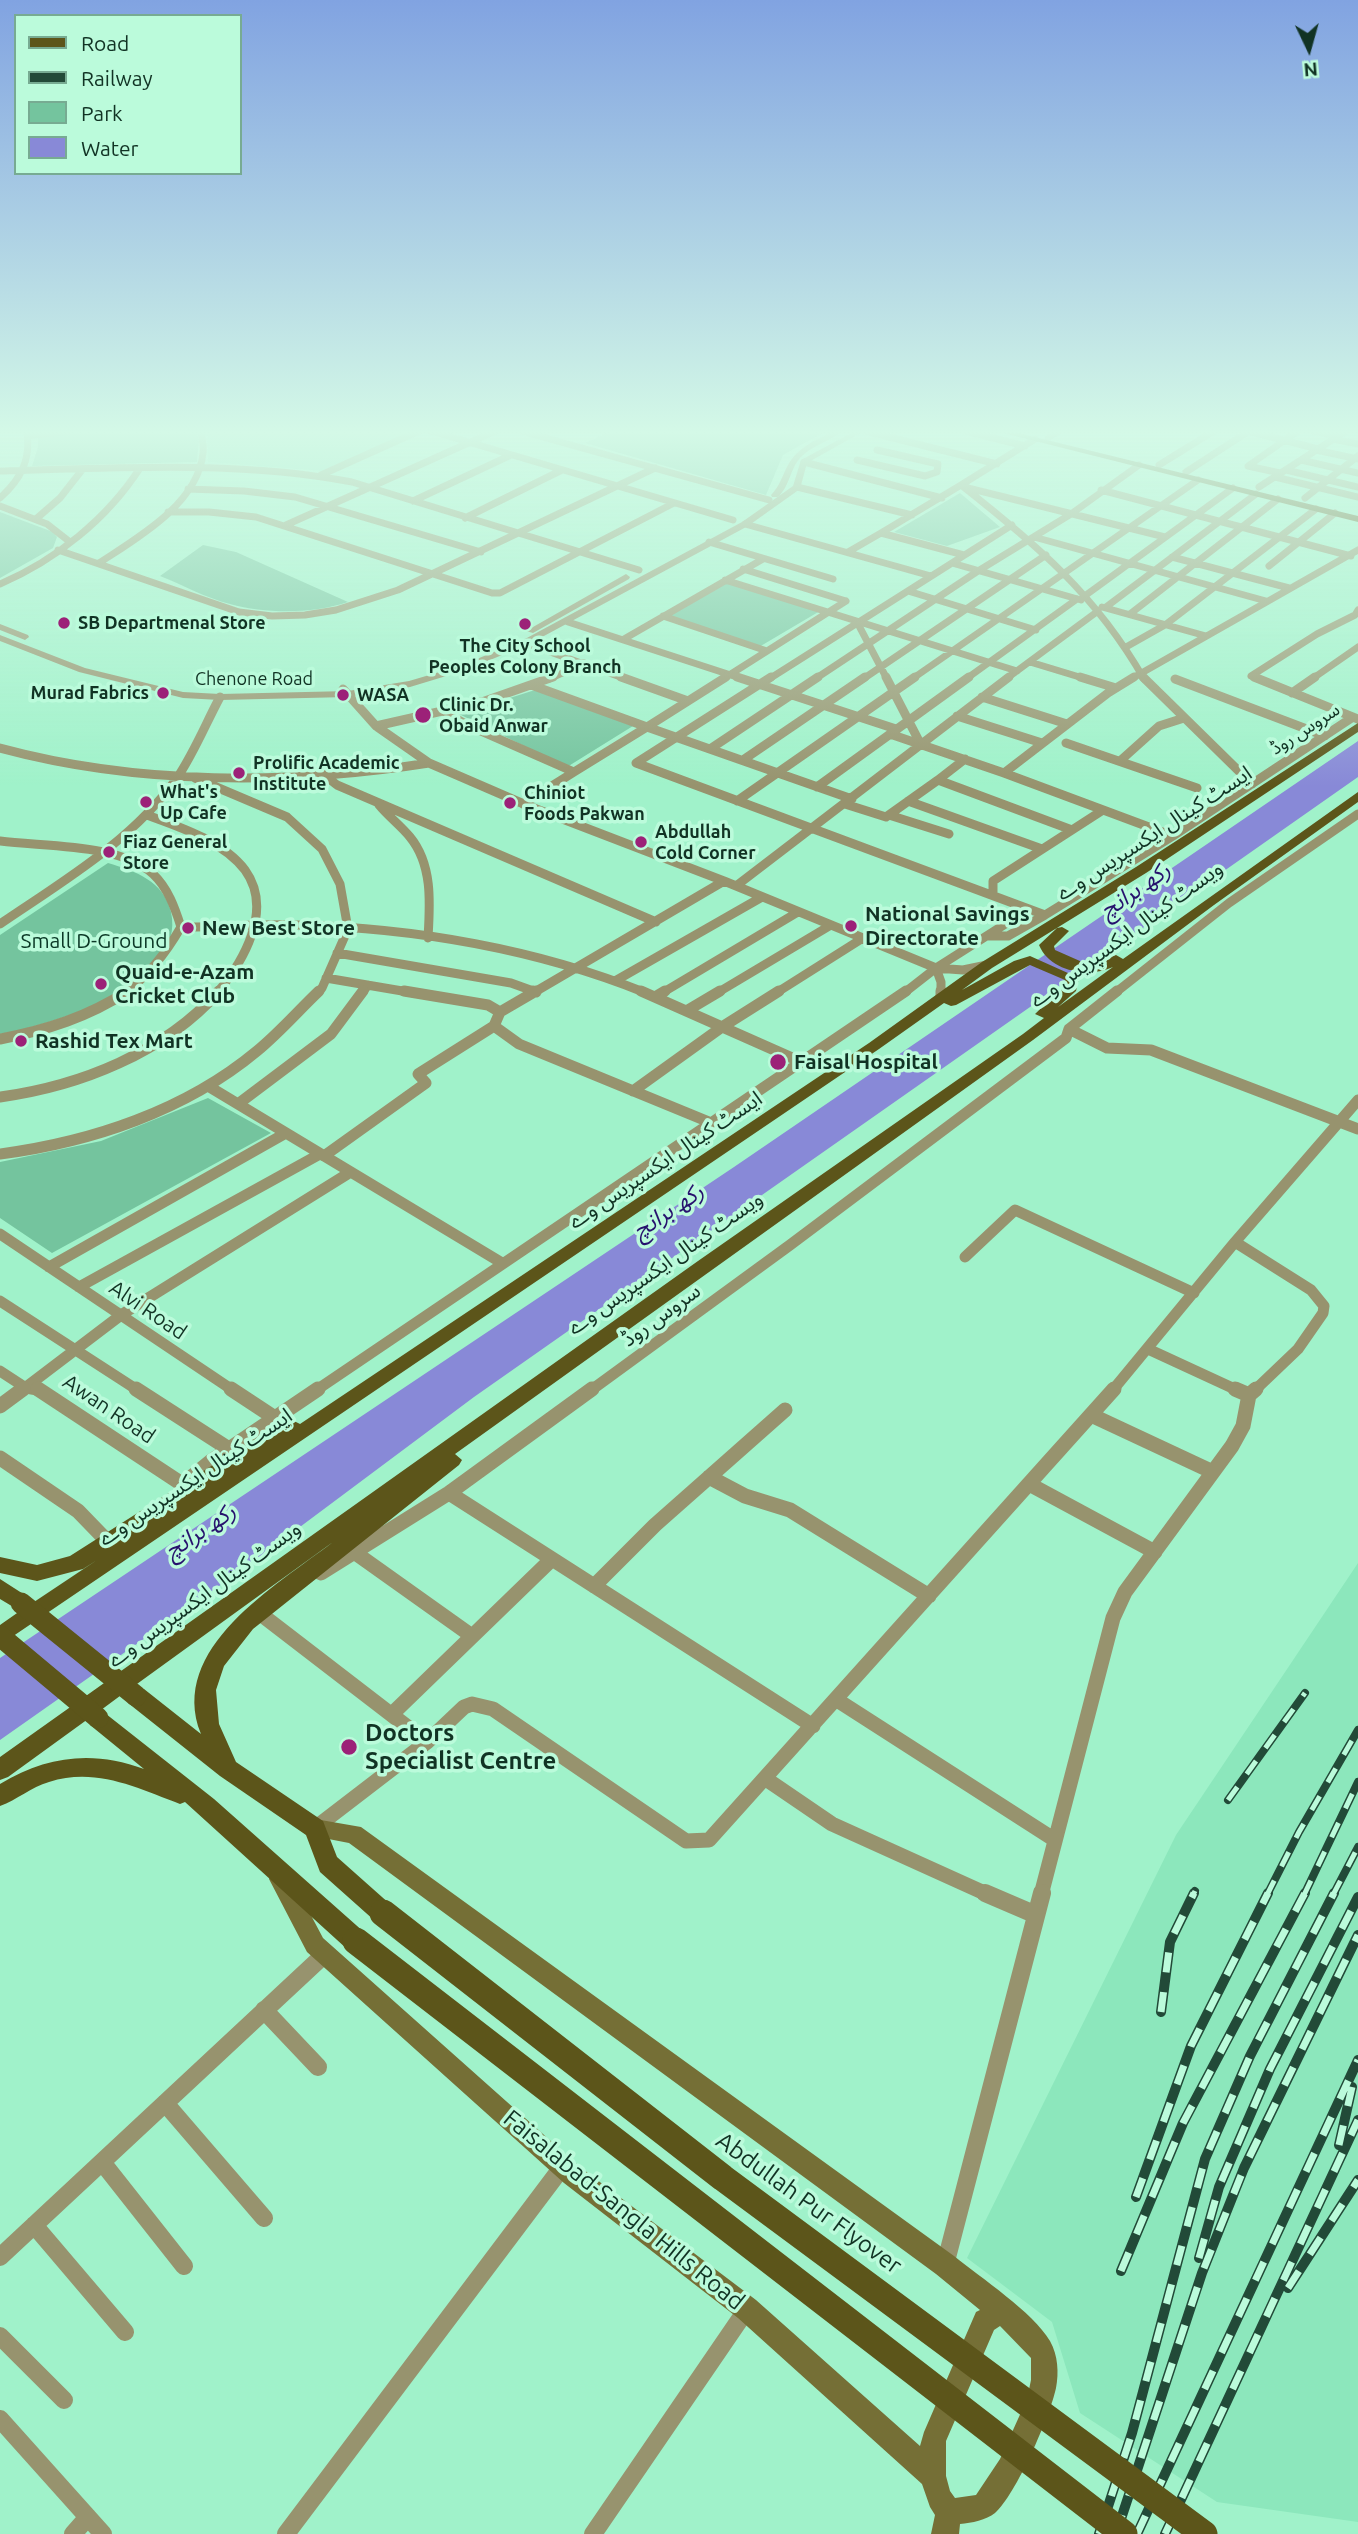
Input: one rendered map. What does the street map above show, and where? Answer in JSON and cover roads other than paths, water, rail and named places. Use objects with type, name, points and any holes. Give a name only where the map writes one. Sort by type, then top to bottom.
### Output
[{"type":"main road","name":"ایسٹ کینال ایکسپریس وے","points":[[0,1636],[874,1046],[987,965],[1141,870],[1356,721]]},
{"type":"main road","name":"ویسٹ کینال ایکسپریس وے","points":[[0,1770],[704,1265],[949,1093],[1358,796]]},
{"type":"main road","points":[[1078,974],[1049,952],[1046,945],[1141,870]]},
{"type":"main road","points":[[874,1046],[1019,964],[1035,960],[1078,974],[1099,970],[1209,902]]},
{"type":"main road","points":[[949,1093],[1069,991],[1078,974]]},
{"type":"main road","points":[[0,1565],[37,1573],[46,1572],[76,1563],[110,1544],[272,1426],[611,1223]]},
{"type":"main road","points":[[228,1769],[208,1723],[205,1701],[207,1677],[218,1654],[236,1632],[555,1376],[704,1265]]},
{"type":"main road","points":[[0,1587],[228,1769],[315,1828]]},
{"type":"main road","points":[[0,1636],[206,1806],[356,1941],[1124,2534]]},
{"type":"main road","points":[[0,1796],[19,1783],[49,1771],[76,1767],[108,1767],[139,1774],[206,1806]]},
{"type":"main road","name":"Abdullah Pur Flyover","points":[[315,1828],[328,1864],[383,1913],[723,2178],[1204,2534]]},
{"type":"main road","name":"Faisalabad-Sangla Hills Road","points":[[315,1828],[354,1834],[945,2265],[1026,2332],[1041,2351],[1044,2365],[1043,2388],[999,2488],[985,2504],[966,2511],[947,2523],[933,2476],[933,2441],[985,2321],[1000,2312]]},
{"type":"main road","name":"Faisalabad-Sangla Hills Road","points":[[276,1871],[315,1945],[563,2166],[747,2309],[933,2476]]},
{"type":"street","points":[[99,563],[120,549]]},
{"type":"street","points":[[360,549],[485,592],[500,593],[583,549]]},
{"type":"street","points":[[472,549],[481,552]]},
{"type":"street","points":[[0,584],[58,550],[225,608],[271,617],[304,616],[339,610],[399,592],[487,549]]},
{"type":"street","points":[[569,549],[639,570]]},
{"type":"street","name":"Chenone Road","points":[[0,627],[110,670],[174,687],[222,691],[346,691],[419,675],[476,656],[526,634],[678,549]]},
{"type":"street","name":"Chenone Road","points":[[0,638],[82,670],[149,688],[220,697],[346,691],[436,677],[525,643],[696,549]]},
{"type":"street","points":[[732,549],[833,579]]},
{"type":"street","points":[[838,549],[931,576]]},
{"type":"street","points":[[848,552],[853,549]]},
{"type":"street","points":[[942,549],[964,555]]},
{"type":"street","points":[[973,549],[636,763],[1045,915]]},
{"type":"street","points":[[710,749],[1013,549]]},
{"type":"street","points":[[1041,549],[1065,573],[1082,597]]},
{"type":"street","points":[[1075,549],[1266,601]]},
{"type":"street","points":[[737,801],[1100,549]]},
{"type":"street","points":[[817,787],[1148,549]]},
{"type":"street","points":[[736,886],[1098,607],[1182,549]]},
{"type":"street","points":[[1130,614],[1213,549]]},
{"type":"street","points":[[1126,647],[1165,625],[1263,549]]},
{"type":"street","points":[[1269,566],[1290,549]]},
{"type":"street","points":[[1330,549],[1354,556]]},
{"type":"street","points":[[1004,773],[1116,688],[1289,588],[1354,556],[1358,550]]},
{"type":"street","points":[[743,760],[1046,555]]},
{"type":"street","points":[[1172,557],[1289,588]]},
{"type":"street","points":[[624,639],[763,559]]},
{"type":"street","points":[[952,563],[1042,590],[1082,597],[1098,607],[1206,636]]},
{"type":"street","points":[[523,804],[846,601],[743,569]]},
{"type":"street","points":[[725,580],[1017,671]]},
{"type":"street","points":[[908,591],[1036,630]]},
{"type":"street","points":[[1098,607],[1126,647],[1140,673],[1155,691],[1252,784]]},
{"type":"street","points":[[1356,721],[1251,676],[1317,634],[1355,615],[1358,610]]},
{"type":"street","points":[[663,616],[767,651]]},
{"type":"street","points":[[568,621],[858,717],[920,743],[1174,836]]},
{"type":"street","points":[[857,622],[920,743]]},
{"type":"street","points":[[525,643],[688,701]]},
{"type":"street","points":[[1292,693],[1358,647]]},
{"type":"street","points":[[1030,662],[1116,688]]},
{"type":"street","points":[[376,726],[446,713],[534,686],[584,663]]},
{"type":"street","points":[[1175,679],[1325,736]]},
{"type":"street","points":[[534,686],[817,787],[884,818],[965,759]]},
{"type":"street","points":[[346,691],[376,726],[429,763],[523,804],[724,881],[936,968],[963,970],[987,965]]},
{"type":"street","points":[[0,924],[104,853],[147,815],[178,776],[220,697]]},
{"type":"street","points":[[982,697],[1067,724]]},
{"type":"street","points":[[446,713],[467,725],[574,772]]},
{"type":"street","points":[[957,716],[1042,743]]},
{"type":"street","points":[[1120,761],[1158,726],[1185,718]]},
{"type":"street","name":"سروس روڈ","points":[[983,937],[1008,936],[1045,915],[1174,836],[1325,736],[1356,721]]},
{"type":"street","points":[[1066,743],[1198,788]]},
{"type":"street","points":[[0,748],[83,769],[195,778],[323,774],[429,763]]},
{"type":"street","points":[[323,774],[337,785],[656,922]]},
{"type":"street","points":[[0,1154],[46,1148],[136,1121],[208,1086],[257,1051],[322,988],[348,929],[340,884],[322,849],[288,817],[195,778]]},
{"type":"street","points":[[938,780],[1072,830]]},
{"type":"street","points":[[908,801],[1042,849]]},
{"type":"street","points":[[376,802],[413,840],[425,862],[430,898],[428,938]]},
{"type":"street","points":[[993,895],[993,881],[1103,810]]},
{"type":"street","name":"سروس روڈ","points":[[258,1612],[449,1493],[801,1237],[1066,1038],[1069,1029],[1229,903],[1358,814]]},
{"type":"street","points":[[0,1097],[78,1078],[138,1053],[185,1020],[222,989],[246,957],[257,925],[253,888],[242,867],[216,847],[181,827],[147,815]]},
{"type":"street","points":[[889,815],[949,834]]},
{"type":"street","points":[[0,841],[104,853],[145,868],[172,898],[181,927],[168,953],[134,988],[93,1013],[31,1034],[0,1039]]},
{"type":"street","points":[[79,1287],[322,1155],[426,1083],[418,1074],[494,1026],[500,1012],[724,881]]},
{"type":"street","points":[[615,981],[762,897]]},
{"type":"street","points":[[187,1487],[229,1449],[272,1426],[502,1263],[799,1061],[893,1001],[936,968],[1029,909]]},
{"type":"street","points":[[655,997],[799,912]]},
{"type":"street","points":[[181,927],[257,925],[348,929],[428,938],[574,969],[615,981],[688,1010],[799,1061]]},
{"type":"street","points":[[688,1010],[831,925]]},
{"type":"street","points":[[633,1091],[722,1027],[863,939]]},
{"type":"street","points":[[337,953],[511,983],[536,992]]},
{"type":"street","points":[[936,968],[941,982],[941,997]]},
{"type":"street","points":[[326,978],[488,1005],[500,1012]]},
{"type":"street","points":[[237,1104],[331,1034],[368,985]]},
{"type":"street","points":[[494,1026],[519,1044],[709,1122]]},
{"type":"street","points":[[1069,1029],[1107,1048],[1151,1051],[1358,1129]]},
{"type":"street","points":[[208,1086],[502,1263]]},
{"type":"street","points":[[315,1828],[427,1742],[464,1707],[472,1704],[483,1705],[687,1841],[709,1840],[1091,1415],[1358,1100]]},
{"type":"street","points":[[49,1267],[286,1133]]},
{"type":"street","points":[[0,1406],[72,1349],[121,1315],[349,1173]]},
{"type":"street","points":[[965,1256],[1015,1210],[1194,1293]]},
{"type":"street","name":"Alvi Road","points":[[0,1234],[121,1315],[272,1426]]},
{"type":"street","points":[[945,2265],[1113,1618],[1125,1592],[1244,1426],[1249,1395],[1298,1349],[1323,1313],[1324,1306],[1311,1290],[1235,1242]]},
{"type":"street","points":[[0,1301],[229,1449]]},
{"type":"street","points":[[1148,1349],[1249,1395]]},
{"type":"street","name":"Awan Road","points":[[0,1371],[26,1388],[41,1389],[187,1487]]},
{"type":"street","points":[[594,1586],[655,1525],[785,1410]]},
{"type":"street","points":[[1091,1415],[1213,1472]]},
{"type":"street","points":[[0,1458],[78,1511],[110,1544]]},
{"type":"street","points":[[709,1477],[745,1496],[790,1510],[929,1596]]},
{"type":"street","points":[[1029,1484],[1155,1552]]},
{"type":"street","points":[[449,1493],[813,1726]]},
{"type":"street","points":[[354,1552],[472,1636]]},
{"type":"street","points":[[392,1714],[552,1559]]},
{"type":"street","points":[[258,1612],[427,1742]]},
{"type":"street","points":[[837,1700],[1055,1840]]},
{"type":"street","points":[[766,1779],[832,1824],[922,1867],[1034,1914]]},
{"type":"street","points":[[0,2257],[325,1954]]},
{"type":"street","points":[[264,2010],[317,2067]]},
{"type":"street","points":[[165,2103],[264,2218]]},
{"type":"street","points":[[102,2162],[184,2266]]},
{"type":"street","points":[[286,2534],[563,2166]]},
{"type":"street","points":[[34,2225],[125,2332]]},
{"type":"street","points":[[593,2534],[747,2309]]},
{"type":"street","points":[[0,2336],[64,2400]]},
{"type":"street","points":[[0,2419],[103,2534]]},
{"type":"street","points":[[73,2534],[88,2517]]},
{"type":"water","name":"رکھ برانچ","points":[[1358,741],[1358,777],[474,1397],[249,1565],[0,1740],[0,1658],[734,1167]]},
{"type":"railway","points":[[1228,1800],[1305,1693]]},
{"type":"railway","points":[[1267,1895],[1299,1832],[1358,1730]]},
{"type":"railway","points":[[1305,1894],[1358,1782]]},
{"type":"railway","points":[[1333,1895],[1358,1847]]},
{"type":"railway","points":[[1161,2012],[1170,1942],[1194,1893]]},
{"type":"railway","points":[[1136,2197],[1191,2046],[1268,1893]]},
{"type":"railway","points":[[1099,2534],[1132,2433],[1205,2159],[1250,2056],[1334,1893]]},
{"type":"railway","points":[[1121,2271],[1183,2123],[1305,1894]]},
{"type":"railway","points":[[1199,2258],[1219,2187],[1270,2069],[1358,1897]]},
{"type":"railway","points":[[1116,2534],[1202,2273],[1244,2168],[1358,1935]]},
{"type":"railway","points":[[1137,2534],[1358,2060]]},
{"type":"railway","points":[[1339,2145],[1352,2087]]},
{"type":"railway","points":[[1165,2534],[1358,2120]]},
{"type":"railway","points":[[1288,2288],[1358,2180]]},
{"type":"place","name":"SB Departmenal Store","points":[[64,623]]},
{"type":"place","name":"The City School Peoples Colony Branch","points":[[525,624]]},
{"type":"place","name":"Murad Fabrics","points":[[163,693]]},
{"type":"place","name":"WASA","points":[[343,695]]},
{"type":"place","name":"Clinic Dr. Obaid Anwar","points":[[423,715]]},
{"type":"place","name":"Prolific Academic Institute","points":[[239,773]]},
{"type":"place","name":"What's Up Cafe","points":[[146,802]]},
{"type":"place","name":"Chiniot Foods Pakwan","points":[[510,803]]},
{"type":"place","name":"Abdullah Cold Corner","points":[[641,842]]},
{"type":"place","name":"Fiaz General Store","points":[[109,852]]},
{"type":"place","name":"National Savings Directorate","points":[[851,926]]},
{"type":"place","name":"New Best Store","points":[[188,928]]},
{"type":"place","name":"Quaid-e-Azam Cricket Club","points":[[101,984]]},
{"type":"place","name":"Rashid Tex Mart","points":[[21,1041]]},
{"type":"place","name":"Faisal Hospital","points":[[778,1062]]},
{"type":"place","name":"Doctors Specialist Centre","points":[[349,1747]]},
{"type":"park label","name":"Small D-Ground","points":[[94,941]]}]
